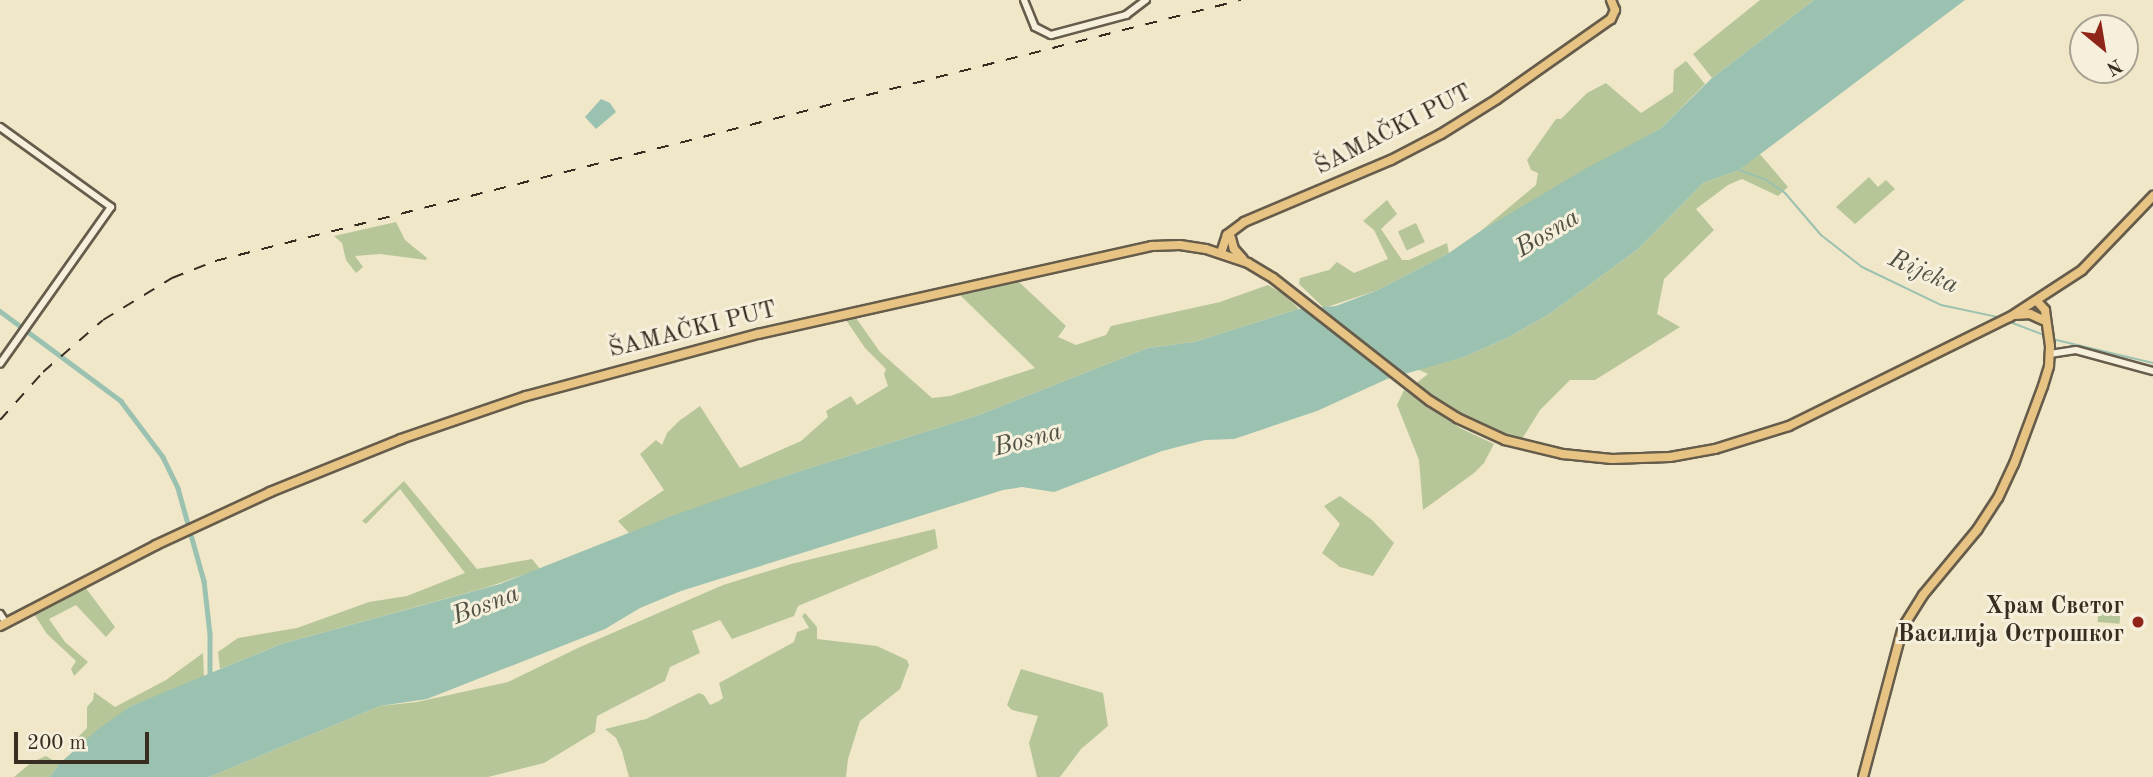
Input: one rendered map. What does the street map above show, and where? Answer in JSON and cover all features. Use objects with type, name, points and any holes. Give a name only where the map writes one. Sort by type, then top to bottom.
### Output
[{"type":"main road","name":"ŠAMAČKI PUT","points":[[1236,226],[1366,172],[1441,134],[1614,16],[1611,0]]},
{"type":"main road","points":[[1231,238],[1234,249],[1248,263],[1273,278],[1399,379],[1483,431],[1536,449],[1612,459],[1670,457],[1739,443],[1789,426],[1995,326],[2071,279],[2109,244],[2153,196]]},
{"type":"main road","points":[[1221,253],[1227,247],[1236,226]]},
{"type":"main road","points":[[1221,253],[1223,240],[1236,226]]},
{"type":"main road","name":"ŠAMAČKI PUT","points":[[3,624],[185,531],[401,439],[526,396],[621,368],[758,334],[1143,247],[1180,245],[1221,253],[1248,263]]},
{"type":"main road","points":[[1863,777],[1903,627],[1923,595],[1977,530],[1998,498],[2014,464],[2043,386],[2050,350],[2044,308],[2055,290]]},
{"type":"main road","points":[[2037,301],[2044,308]]},
{"type":"main road","points":[[2037,301],[2045,324]]},
{"type":"main road","points":[[2011,316],[2030,314],[2045,324]]},
{"type":"street","points":[[1024,0],[1035,27],[1051,34],[1126,15],[1146,0]]},
{"type":"street","points":[[0,127],[108,203],[111,209],[0,364]]},
{"type":"street","points":[[2050,350],[2076,350],[2153,372]]},
{"type":"street","points":[[0,614],[3,624]]},
{"type":"shaded area","points":[[1760,0],[1814,0],[1712,78],[1693,54]]},
{"type":"shaded area","points":[[1686,61],[1705,84],[1660,129],[1482,230],[1536,185],[1538,173],[1531,170],[1527,160],[1556,119],[1561,119],[1587,93],[1606,83],[1641,113],[1673,92],[1674,70]]},
{"type":"shaded area","points":[[1759,153],[1788,187],[1778,196],[1742,179],[1728,185],[1696,209],[1714,230],[1664,279],[1657,314],[1680,327],[1595,380],[1570,380],[1540,410],[1522,439],[1498,432],[1461,414],[1415,384],[1428,374],[1417,369],[1464,357],[1507,338],[1551,313],[1638,249],[1703,183],[1739,170]]},
{"type":"shaded area","points":[[1869,177],[1878,187],[1886,180],[1895,189],[1855,224],[1836,207]]},
{"type":"shaded area","points":[[1387,200],[1397,214],[1381,229],[1402,260],[1409,260],[1447,243],[1449,253],[1378,290],[1324,308],[1299,284],[1300,278],[1329,270],[1337,262],[1354,273],[1388,259],[1374,230],[1363,221]]},
{"type":"shaded area","points":[[396,222],[405,240],[427,258],[426,260],[380,254],[355,256],[363,267],[356,273],[346,260],[342,243],[334,236]]},
{"type":"shaded area","points":[[1416,223],[1425,242],[1407,250],[1398,231]]},
{"type":"shaded area","points":[[1018,281],[1066,326],[1058,337],[1076,345],[1106,335],[1111,326],[1220,302],[1268,285],[1285,295],[1299,309],[1194,342],[1148,348],[979,415],[797,472],[629,533],[618,521],[664,490],[640,454],[656,440],[662,445],[667,433],[700,406],[740,468],[801,441],[828,417],[826,411],[851,396],[857,405],[888,386],[884,374],[886,369],[865,348],[846,320],[856,318],[880,352],[932,398],[950,396],[1035,368],[960,295]]},
{"type":"shaded area","points":[[1404,390],[1460,428],[1494,444],[1484,463],[1474,473],[1423,510],[1419,460],[1397,405]]},
{"type":"shaded area","points":[[404,481],[477,569],[532,559],[540,569],[488,587],[281,644],[220,669],[218,652],[238,638],[297,628],[369,602],[407,596],[465,573],[400,489],[366,524],[362,521]]},
{"type":"shaded area","points":[[1340,496],[1372,520],[1394,543],[1373,576],[1340,567],[1322,553],[1340,524],[1324,506]]},
{"type":"shaded area","points":[[935,529],[938,548],[798,606],[794,616],[732,639],[720,620],[692,631],[700,653],[670,667],[665,681],[597,716],[595,732],[544,763],[488,777],[209,777],[380,706],[417,702],[508,682],[580,647],[723,585],[791,564]]},
{"type":"shaded area","points":[[85,587],[115,627],[106,637],[76,605],[49,619],[65,642],[88,662],[74,676],[71,669],[76,661],[47,634],[34,614]]},
{"type":"shaded area","points":[[2099,606],[2121,608],[2120,624],[2098,622]]},
{"type":"shaded area","points":[[805,613],[817,627],[817,639],[877,646],[907,660],[909,665],[900,689],[860,721],[848,759],[846,777],[629,777],[616,738],[605,729],[646,719],[699,693],[704,695],[710,705],[719,701],[723,698],[719,683],[794,642],[797,632],[809,628],[802,616]]},
{"type":"shaded area","points":[[203,653],[204,677],[131,706],[80,745],[77,738],[87,728],[87,707],[93,700],[94,692],[115,707],[166,680]]},
{"type":"shaded area","points":[[1021,669],[1103,693],[1108,726],[1081,749],[1060,777],[1037,777],[1029,743],[1038,716],[1012,710],[1007,705]]},
{"type":"shaded area","points":[[46,756],[59,764],[50,777],[14,777],[32,762]]},
{"type":"water","name":"Bosna","points":[[1814,0],[1965,0],[1739,170],[1703,183],[1638,249],[1551,313],[1507,338],[1464,357],[1387,379],[1317,411],[1234,439],[1205,440],[1162,451],[1054,492],[1022,487],[1003,490],[681,591],[640,608],[605,629],[427,699],[380,706],[209,777],[50,777],[59,764],[97,730],[131,706],[281,644],[500,584],[669,517],[797,472],[979,415],[1148,348],[1194,342],[1299,309],[1336,306],[1378,290],[1449,253],[1482,230],[1585,169],[1660,129],[1712,78]]},
{"type":"water","points":[[601,99],[610,103],[616,112],[596,129],[585,117]]},
{"type":"waterway","name":"Rijeka","points":[[1739,170],[1766,180],[1785,193],[1821,235],[1862,267],[1941,305],[2002,318]]},
{"type":"waterway","points":[[0,311],[121,401],[163,457],[178,488],[204,581],[210,634],[210,679]]},
{"type":"waterway","name":"Rijeka","points":[[2010,322],[2044,335]]},
{"type":"waterway","name":"Rijeka","points":[[2052,339],[2153,363]]},
{"type":"railway","points":[[0,420],[43,372],[103,320],[172,278],[215,261],[1241,0]]},
{"type":"place","name":"Храм Светог Василија Острошког","points":[[2138,622]]}]
